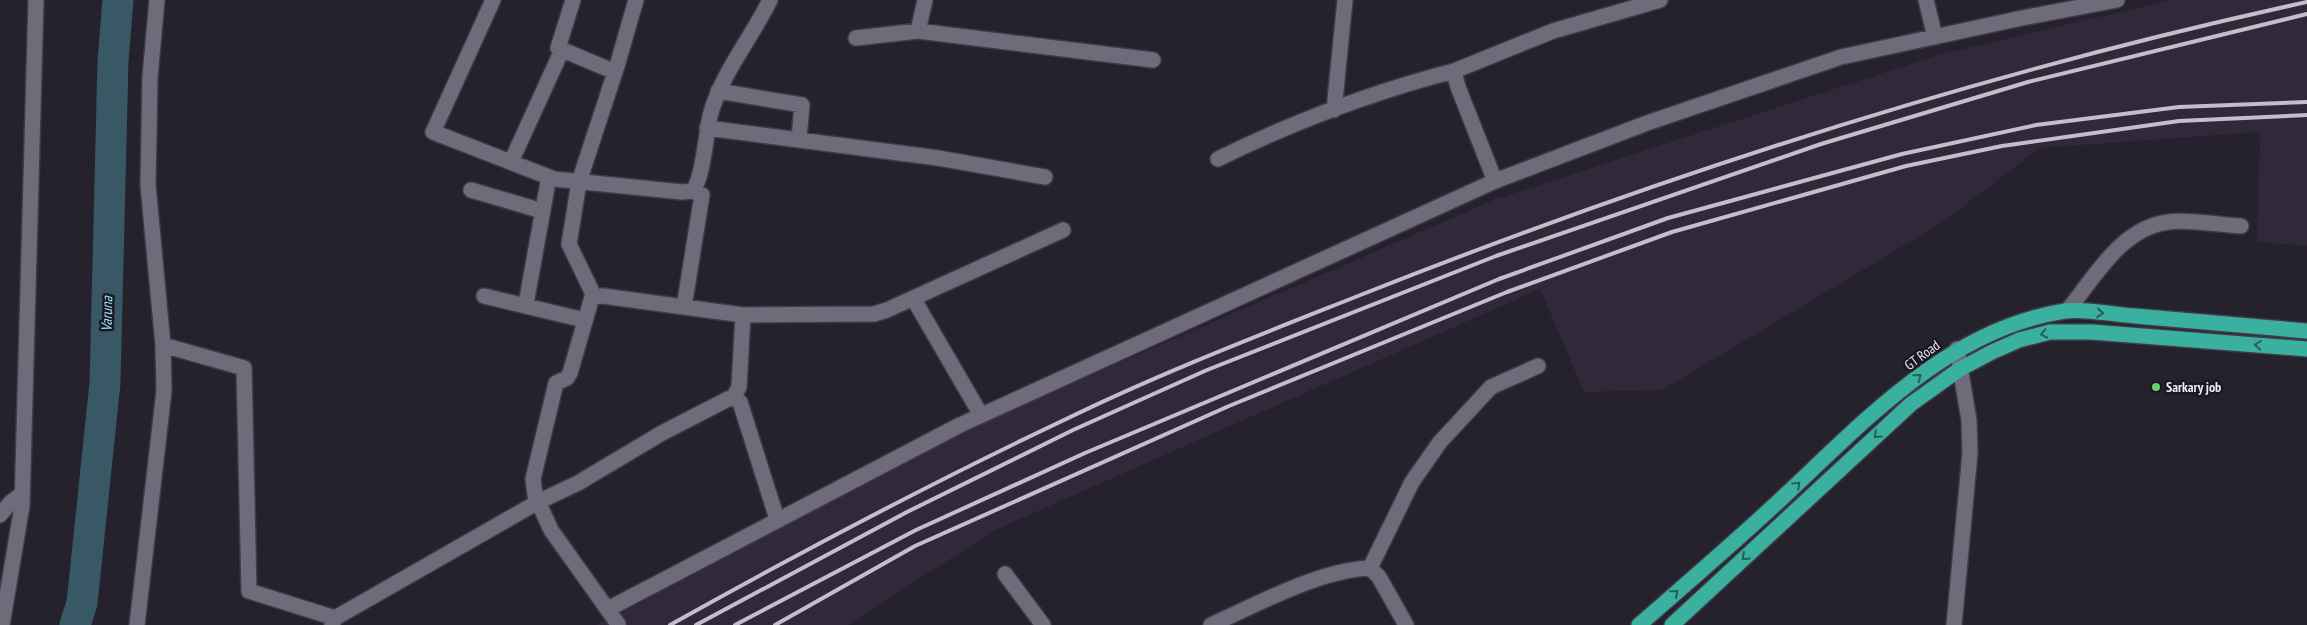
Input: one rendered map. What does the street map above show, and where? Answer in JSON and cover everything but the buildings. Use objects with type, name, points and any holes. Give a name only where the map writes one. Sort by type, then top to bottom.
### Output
[{"type":"highway","name":"GT Road","points":[[1639,625],[1750,528],[1877,410],[1929,368],[1957,349],[2024,320],[2068,311],[2307,331]]},
{"type":"highway","points":[[1672,625],[1911,404],[1960,369],[2019,340],[2050,332],[2092,332],[2307,349]]},
{"type":"highway","points":[[1750,528],[1761,542]]},
{"type":"street","points":[[2,625],[22,494],[36,0]]},
{"type":"street","points":[[137,625],[164,391],[163,345],[148,208],[150,77],[157,0]]},
{"type":"street","points":[[493,0],[433,132],[554,179],[682,192],[692,191],[702,195],[684,307]]},
{"type":"street","points":[[573,0],[558,48],[615,72]]},
{"type":"street","points":[[594,296],[569,244],[579,182],[636,0]]},
{"type":"street","points":[[692,191],[697,184],[707,128],[718,91],[770,0]]},
{"type":"street","points":[[918,30],[925,0]]},
{"type":"street","points":[[1334,110],[1345,0]]},
{"type":"street","points":[[1218,159],[1274,132],[1422,79],[1454,71],[1553,31],[1660,0]]},
{"type":"street","points":[[1926,0],[1935,37]]},
{"type":"street","points":[[608,609],[981,415],[1495,181],[1648,123],[1841,57],[2117,0]]},
{"type":"street","points":[[856,38],[918,30],[1153,60]]},
{"type":"street","points":[[511,162],[562,50]]},
{"type":"street","points":[[1454,71],[1458,87],[1495,181]]},
{"type":"street","points":[[718,91],[802,105],[799,139]]},
{"type":"street","points":[[707,128],[938,158],[1045,177]]},
{"type":"street","points":[[526,304],[548,182],[554,179]]},
{"type":"street","points":[[471,190],[542,211]]},
{"type":"street","points":[[2068,311],[2122,242],[2146,228],[2169,222],[2241,226]]},
{"type":"street","points":[[618,624],[551,530],[538,502],[533,479],[556,382],[567,378],[570,373],[590,299],[594,296],[743,315],[874,314],[1064,230]]},
{"type":"street","points":[[484,296],[526,304],[584,320]]},
{"type":"street","points":[[913,298],[981,415]]},
{"type":"street","points":[[732,398],[739,387],[743,315]]},
{"type":"street","points":[[163,345],[244,368],[249,591],[334,622],[538,502],[578,483],[723,400],[732,398],[740,402],[777,520]]},
{"type":"street","points":[[1954,625],[1970,453],[1969,420],[1957,349]]},
{"type":"street","points":[[1370,568],[1412,482],[1440,442],[1491,387],[1538,366]]},
{"type":"street","points":[[0,515],[11,502],[22,494]]},
{"type":"street","points":[[1211,625],[1312,581],[1349,568],[1370,568],[1379,577],[1406,625]]},
{"type":"street","points":[[1005,574],[1043,625]]},
{"type":"shaded area","points":[[2171,0],[2307,0],[2307,246],[2257,242],[2260,132],[2040,148],[1940,224],[1662,390],[1584,392],[1540,289],[995,530],[848,625],[596,625],[962,431],[1496,199],[1938,55]]},
{"type":"waterway","name":"Varuna","points":[[75,625],[82,603],[105,383],[113,61],[118,0]]},
{"type":"railway","points":[[670,625],[914,494],[1099,403],[1249,339],[1478,250],[1594,207],[1711,167],[1947,93],[2067,60],[2307,2]]},
{"type":"railway","points":[[696,625],[907,512],[1073,430],[1207,370],[1496,256],[1821,144],[2028,82],[2307,14]]},
{"type":"railway","points":[[735,625],[916,530],[1085,453],[1499,279],[1668,218],[1902,154],[2036,125],[2179,107],[2307,102]]},
{"type":"railway","points":[[775,625],[915,546],[1229,406],[1507,292],[1672,232],[1906,166],[2002,146],[2179,121],[2307,115]]},
{"type":"place","name":"Sarkary job","points":[[2156,387]]}]
